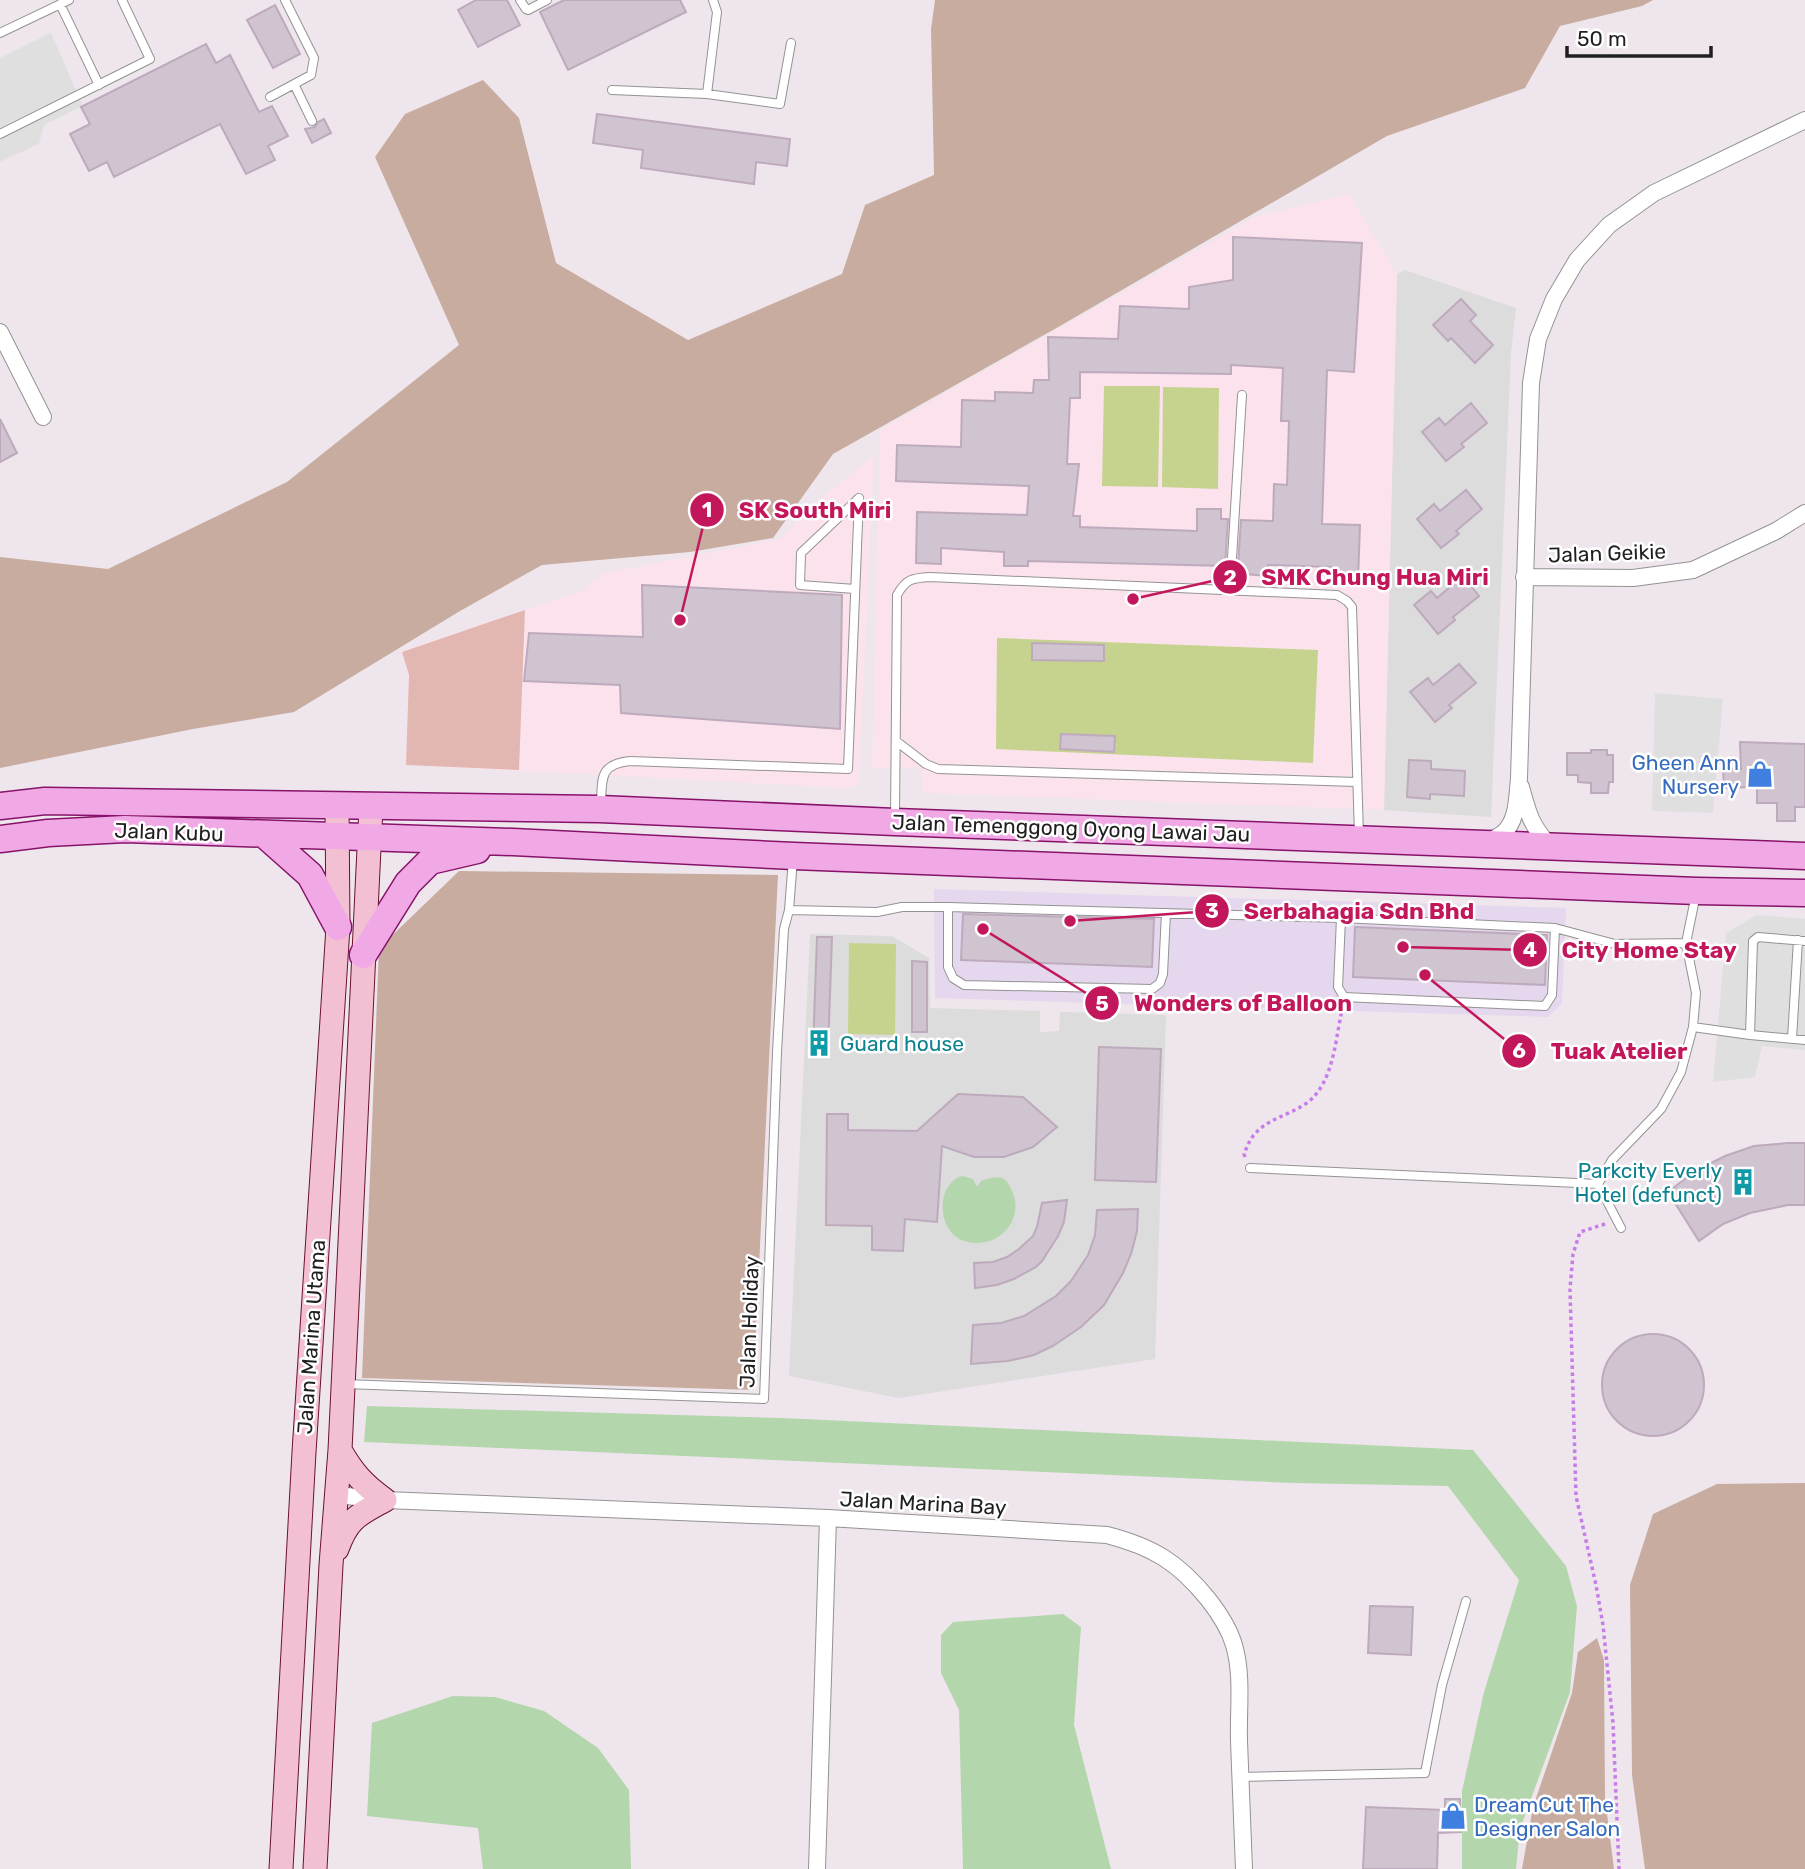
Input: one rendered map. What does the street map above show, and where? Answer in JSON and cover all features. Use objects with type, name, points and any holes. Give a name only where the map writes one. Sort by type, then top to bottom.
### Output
[{"type":"main road","name":"Jalan Kubu","points":[[0,806],[45,801],[337,805]]},
{"type":"main road","name":"Jalan Temenggong Oyong Lawai Jau","points":[[337,805],[600,809],[1805,856]]},
{"type":"main road","name":"Jalan Marina Utama","points":[[281,1869],[304,1452],[338,927],[337,805]]},
{"type":"main road","name":"Jalan Marina Utama","points":[[314,1869],[340,1450],[371,807]]},
{"type":"main road","name":"Jalan Kubu","points":[[0,839],[48,833],[125,829],[369,838]]},
{"type":"main road","points":[[265,835],[310,875],[338,927]]},
{"type":"main road","name":"Jalan Temenggong Oyong Lawai Jau","points":[[369,838],[1697,891],[1805,893]]},
{"type":"main road","points":[[363,955],[408,883],[430,861],[513,842]]},
{"type":"main road","points":[[1605,848],[1670,875],[1697,891],[1773,855]]},
{"type":"main road","points":[[331,1565],[344,1529],[359,1515],[385,1500],[368,1488],[353,1472],[340,1450]]},
{"type":"main road","points":[[304,1452],[337,1496]]},
{"type":"street","points":[[1483,844],[1504,833],[1511,824],[1515,810],[1519,778],[1531,383],[1538,339],[1554,299],[1577,260],[1609,225],[1654,193],[1805,120]]},
{"type":"street","points":[[0,332],[43,418]]},
{"type":"street","name":"Jalan Geikie","points":[[1524,577],[1633,578],[1693,570],[1776,531],[1805,513]]},
{"type":"street","points":[[1519,778],[1531,820],[1550,846]]},
{"type":"street","name":"Jalan Marina Bay","points":[[337,1496],[828,1518],[1107,1535],[1161,1555],[1179,1567],[1212,1604],[1234,1645],[1239,1678],[1244,1869]]},
{"type":"street","points":[[817,1869],[828,1518]]},
{"type":"lane","points":[[0,134],[150,59],[122,0]]},
{"type":"lane","points":[[270,97],[311,75],[314,58],[285,0]]},
{"type":"lane","points":[[520,0],[528,10],[547,0]]},
{"type":"lane","points":[[707,94],[716,12],[713,0]]},
{"type":"lane","points":[[0,33],[65,2],[99,85]]},
{"type":"lane","points":[[612,90],[707,94],[780,104],[791,43]]},
{"type":"lane","points":[[294,84],[312,121]]},
{"type":"lane","points":[[1230,590],[1242,395]]},
{"type":"lane","points":[[600,809],[602,775],[610,766],[619,762],[848,769],[859,498],[801,553],[800,585],[855,589]]},
{"type":"lane","points":[[895,822],[897,595],[903,584],[915,578],[1337,595],[1348,601],[1352,607],[1359,838]]},
{"type":"lane","points":[[896,741],[926,764],[938,769],[1356,782]]},
{"type":"lane","name":"Jalan Holiday","points":[[343,1384],[764,1399],[784,929],[789,909],[794,856]]},
{"type":"lane","points":[[1598,1184],[1612,1160],[1661,1109],[1681,1072],[1693,1027],[1696,993],[1686,943],[1697,891]]},
{"type":"lane","points":[[789,909],[877,912],[902,907],[947,907],[1341,918],[1555,928],[1615,944],[1686,943]]},
{"type":"lane","points":[[947,907],[948,967],[953,978],[964,985],[1152,989],[1160,983],[1163,974],[1166,913]]},
{"type":"lane","points":[[1341,918],[1338,987],[1344,997],[1545,1006],[1552,995],[1555,928]]},
{"type":"lane","points":[[1750,1035],[1753,941],[1758,937],[1802,941],[1792,1039]]},
{"type":"lane","points":[[1693,1027],[1805,1040]]},
{"type":"lane","points":[[1250,1168],[1598,1184]]},
{"type":"lane","points":[[1598,1184],[1619,1224]]},
{"type":"lane","points":[[1240,1777],[1425,1773],[1443,1685],[1466,1601]]},
{"type":"path","points":[[1250,1168],[1244,1154],[1252,1137],[1270,1122],[1304,1106],[1317,1094],[1328,1074],[1344,997]]},
{"type":"path","points":[[1619,1224],[1580,1232],[1573,1254],[1570,1289],[1576,1496],[1603,1625],[1613,1723],[1619,1869]]},
{"type":"shaded area","points":[[935,0],[1653,0],[1642,6],[1560,26],[1525,88],[1387,136],[833,454],[773,538],[690,552],[542,565],[460,611],[294,712],[193,729],[0,768],[0,557],[108,569],[287,482],[459,345],[375,157],[405,114],[483,80],[519,118],[556,263],[688,340],[842,274],[865,205],[934,175],[931,29]]},
{"type":"shaded area","points":[[51,33],[83,106],[44,125],[39,144],[0,162],[0,58]]},
{"type":"shaded area","points":[[1349,194],[1397,274],[1384,810],[921,793],[922,767],[872,768],[880,430],[1257,216]]},
{"type":"shaded area","points":[[1405,270],[1516,308],[1511,354],[1491,817],[1384,810],[1397,274]]},
{"type":"shaded area","points":[[1104,386],[1160,386],[1158,487],[1102,486]]},
{"type":"shaded area","points":[[1163,387],[1219,388],[1218,489],[1162,487]]},
{"type":"shaded area","points":[[874,456],[859,785],[844,788],[406,765],[408,676],[401,651],[587,589],[590,583],[605,573],[780,539],[828,492]]},
{"type":"shaded area","points":[[525,610],[519,770],[406,765],[409,675],[402,652]]},
{"type":"shaded area","points":[[997,638],[1318,650],[1313,763],[996,749]]},
{"type":"shaded area","points":[[1655,693],[1723,699],[1713,813],[1652,811]]},
{"type":"shaded area","points":[[459,871],[778,875],[753,1390],[362,1378],[379,948]]},
{"type":"shaded area","points":[[934,889],[1566,908],[1562,1003],[1548,1017],[935,998]]},
{"type":"shaded area","points":[[1757,915],[1805,919],[1805,1050],[1762,1046],[1755,1077],[1713,1082],[1726,933]]},
{"type":"shaded area","points":[[810,934],[892,936],[929,958],[930,1008],[1040,1011],[1040,1032],[1059,1031],[1060,1012],[1166,1015],[1155,1359],[898,1398],[789,1376]]},
{"type":"shaded area","points":[[849,943],[896,944],[895,1035],[848,1034]]},
{"type":"shaded area","points":[[962,1176],[973,1179],[977,1187],[981,1181],[997,1177],[1007,1182],[1015,1199],[1015,1207],[1011,1222],[1001,1235],[986,1242],[969,1242],[957,1237],[948,1228],[943,1203],[952,1182]]},
{"type":"shaded area","points":[[367,1406],[782,1418],[1473,1450],[1566,1566],[1577,1606],[1570,1692],[1520,1829],[1516,1869],[1462,1869],[1462,1791],[1484,1692],[1519,1580],[1448,1486],[1295,1483],[364,1442]]},
{"type":"shaded area","points":[[1805,1483],[1805,1869],[1645,1869],[1632,1775],[1630,1585],[1653,1514],[1717,1484]]},
{"type":"shaded area","points":[[1063,1614],[1081,1627],[1074,1725],[1111,1869],[963,1869],[959,1710],[941,1673],[941,1635],[953,1622]]},
{"type":"shaded area","points":[[1597,1638],[1604,1660],[1605,1798],[1614,1869],[1522,1869],[1533,1807],[1572,1693],[1578,1652]]},
{"type":"shaded area","points":[[453,1696],[495,1697],[544,1711],[598,1748],[629,1790],[631,1869],[483,1869],[478,1828],[367,1816],[372,1723]]},
{"type":"building","points":[[476,0],[507,0],[520,25],[478,47],[458,10]]},
{"type":"building","points":[[564,0],[680,0],[686,12],[568,70],[540,12]]},
{"type":"building","points":[[275,5],[300,54],[273,68],[247,20]]},
{"type":"building","points":[[206,44],[216,63],[230,55],[259,112],[272,106],[288,136],[268,146],[275,160],[246,174],[220,124],[114,177],[107,162],[89,171],[70,134],[90,124],[81,107]]},
{"type":"building","points":[[597,114],[790,139],[787,166],[756,162],[754,184],[641,168],[643,150],[593,143]]},
{"type":"building","points":[[324,119],[331,133],[312,143],[305,129],[315,127]]},
{"type":"building","points":[[1233,237],[1362,243],[1354,372],[1327,370],[1322,524],[1360,525],[1358,579],[1331,578],[1332,567],[1268,565],[1268,576],[1244,574],[1244,566],[1238,566],[1241,520],[1273,521],[1274,484],[1287,485],[1289,421],[1281,421],[1283,368],[1231,365],[1231,374],[1080,372],[1080,398],[1070,398],[1067,464],[1079,464],[1073,516],[1080,516],[1080,527],[1197,531],[1197,509],[1221,509],[1221,519],[1228,519],[1225,566],[1028,561],[1028,566],[1004,566],[1004,552],[941,548],[941,564],[916,563],[917,512],[1027,515],[1029,486],[896,481],[897,445],[961,447],[962,400],[995,401],[995,392],[1033,393],[1034,380],[1049,380],[1048,337],[1118,339],[1120,306],[1189,309],[1189,287],[1233,280]]},
{"type":"building","points":[[1461,299],[1476,315],[1470,321],[1493,345],[1475,363],[1451,338],[1448,341],[1433,325]]},
{"type":"building","points":[[1471,403],[1487,423],[1461,444],[1464,447],[1446,461],[1422,432],[1439,418],[1445,425]]},
{"type":"building","points":[[0,419],[17,453],[0,462]]},
{"type":"building","points":[[1466,490],[1482,509],[1456,531],[1459,534],[1441,548],[1417,519],[1434,504],[1440,511]]},
{"type":"building","points":[[1463,576],[1479,596],[1453,617],[1455,620],[1438,634],[1414,605],[1431,591],[1437,598]]},
{"type":"building","points":[[642,585],[842,595],[840,729],[621,713],[620,685],[524,681],[529,633],[643,637]]},
{"type":"building","points":[[1032,643],[1104,645],[1104,661],[1032,660]]},
{"type":"building","points":[[1459,664],[1476,683],[1449,705],[1452,708],[1435,722],[1410,692],[1428,678],[1433,685]]},
{"type":"building","points":[[1061,734],[1115,736],[1114,752],[1060,749]]},
{"type":"building","points":[[1740,742],[1805,744],[1805,807],[1795,807],[1795,821],[1777,821],[1777,803],[1757,803],[1757,787],[1724,788],[1723,769],[1741,769]]},
{"type":"building","points":[[1591,750],[1607,750],[1607,755],[1613,755],[1613,782],[1609,782],[1608,793],[1591,793],[1591,783],[1578,782],[1578,775],[1567,775],[1567,753],[1591,753]]},
{"type":"building","points":[[1409,760],[1431,761],[1431,769],[1465,771],[1464,796],[1430,794],[1430,799],[1407,797]]},
{"type":"building","points":[[963,914],[1154,919],[1152,967],[961,960]]},
{"type":"building","points":[[1355,927],[1547,935],[1545,985],[1353,977]]},
{"type":"building","points":[[817,937],[832,937],[828,1050],[813,1049]]},
{"type":"building","points":[[912,961],[927,962],[927,1032],[912,1032]]},
{"type":"building","points":[[1099,1047],[1161,1049],[1156,1182],[1095,1180]]},
{"type":"building","points":[[958,1094],[1023,1097],[1057,1127],[1033,1147],[1004,1157],[974,1157],[942,1146],[937,1222],[905,1219],[903,1251],[872,1250],[872,1226],[826,1225],[827,1114],[848,1114],[848,1130],[917,1131]]},
{"type":"building","name":"Parkcity Everly Hotel (defunct)","points":[[1805,1143],[1805,1205],[1788,1205],[1750,1213],[1723,1224],[1699,1241],[1668,1192],[1695,1171],[1725,1156],[1754,1146]]},
{"type":"building","points":[[1067,1200],[1064,1222],[1058,1236],[1036,1267],[997,1285],[975,1288],[974,1263],[993,1262],[1019,1249],[1033,1236],[1042,1203]]},
{"type":"building","points":[[1138,1209],[1137,1231],[1123,1273],[1104,1305],[1081,1327],[1034,1355],[1008,1361],[971,1364],[973,1325],[1001,1323],[1024,1316],[1056,1296],[1071,1281],[1088,1255],[1095,1235],[1097,1210]]},
{"type":"building","points":[[1653,1334],[1673,1337],[1696,1356],[1701,1365],[1704,1385],[1701,1405],[1682,1428],[1673,1433],[1653,1436],[1633,1433],[1610,1414],[1605,1405],[1602,1385],[1605,1365],[1624,1342],[1633,1337]]},
{"type":"building","points":[[1370,1606],[1413,1607],[1411,1655],[1368,1653]]},
{"type":"building","points":[[1445,1799],[1460,1799],[1461,1832],[1438,1833],[1437,1869],[1363,1869],[1366,1807],[1445,1810]]},
{"type":"place","name":"SMK Chung Hua Miri","points":[[1133,599]]},
{"type":"place","name":"SK South Miri","points":[[680,620]]},
{"type":"place","name":"Gheen Ann Nursery","points":[[1760,774]]},
{"type":"place","name":"Serbahagia Sdn Bhd","points":[[1070,921]]},
{"type":"place","name":"Wonders of Balloon","points":[[983,929]]},
{"type":"place","name":"City Home Stay","points":[[1403,947]]},
{"type":"place","name":"Tuak Atelier","points":[[1425,975]]},
{"type":"place","name":"Guard house","points":[[819,1043]]},
{"type":"place","name":"Parkcity Everly Hotel (defunct)","points":[[1743,1182]]},
{"type":"place","name":"DreamCut The Designer Salon","points":[[1453,1816]]}]
